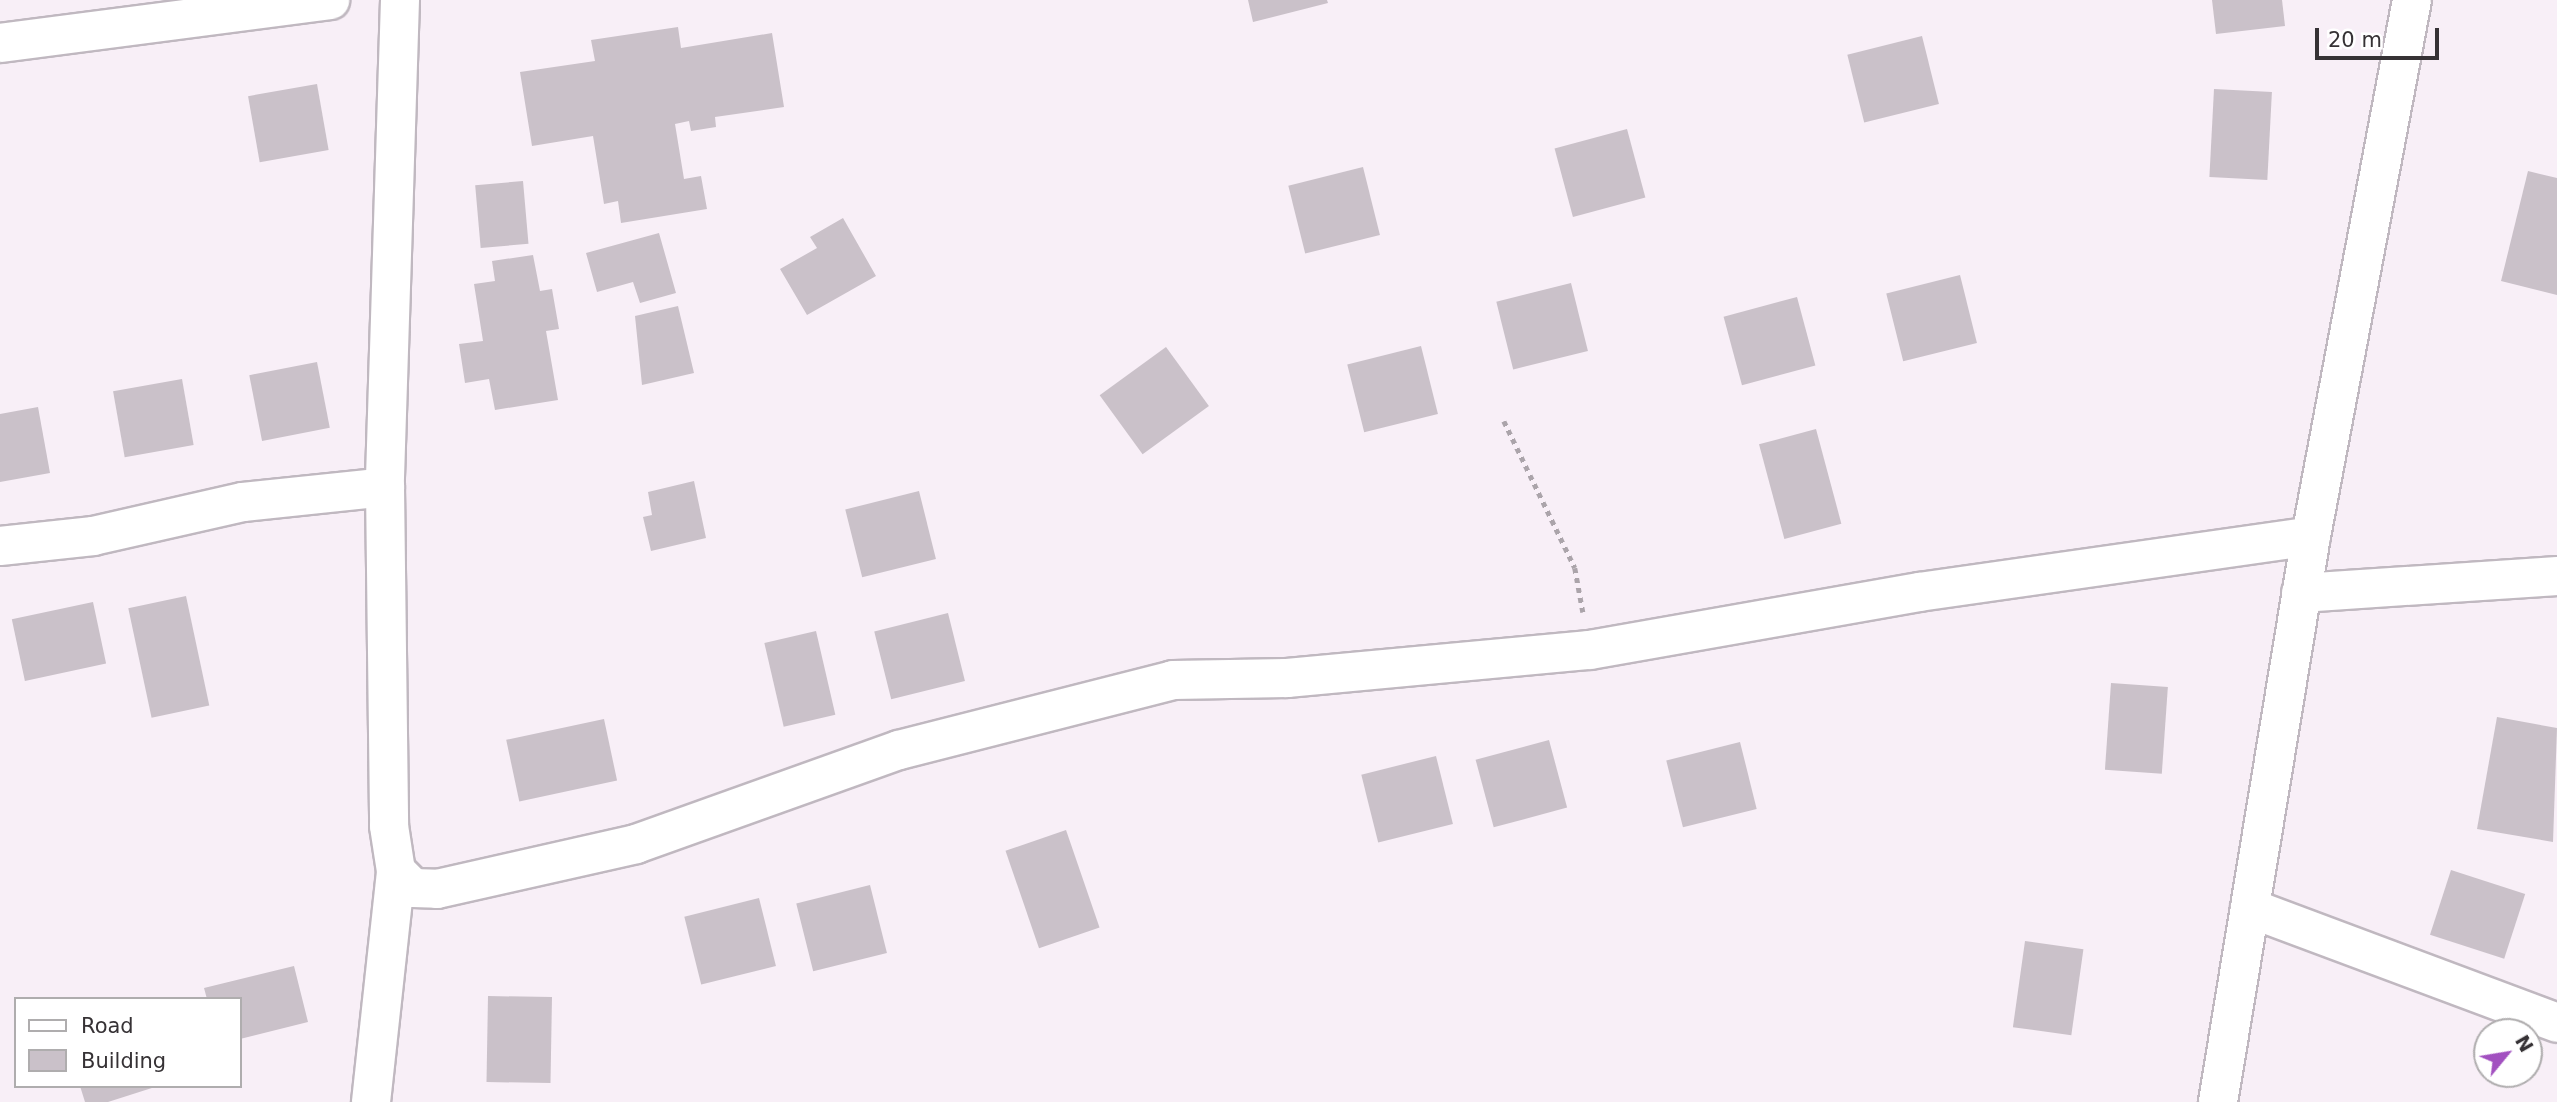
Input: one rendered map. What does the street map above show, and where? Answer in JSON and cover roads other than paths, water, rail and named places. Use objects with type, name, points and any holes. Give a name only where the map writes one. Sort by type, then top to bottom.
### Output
[{"type":"street","points":[[0,43],[330,0]]},
{"type":"street","points":[[371,1102],[396,871],[389,826],[385,487],[400,0]]},
{"type":"street","points":[[2218,1102],[2311,536],[2413,0]]},
{"type":"street","points":[[0,546],[93,536],[243,502],[385,487]]},
{"type":"street","points":[[396,871],[413,888],[437,889],[636,844],[899,750],[1173,680],[1287,678],[1590,650],[1919,592],[2311,536]]},
{"type":"street","points":[[2301,593],[2557,576]]},
{"type":"street","points":[[2250,908],[2557,1023]]}]
